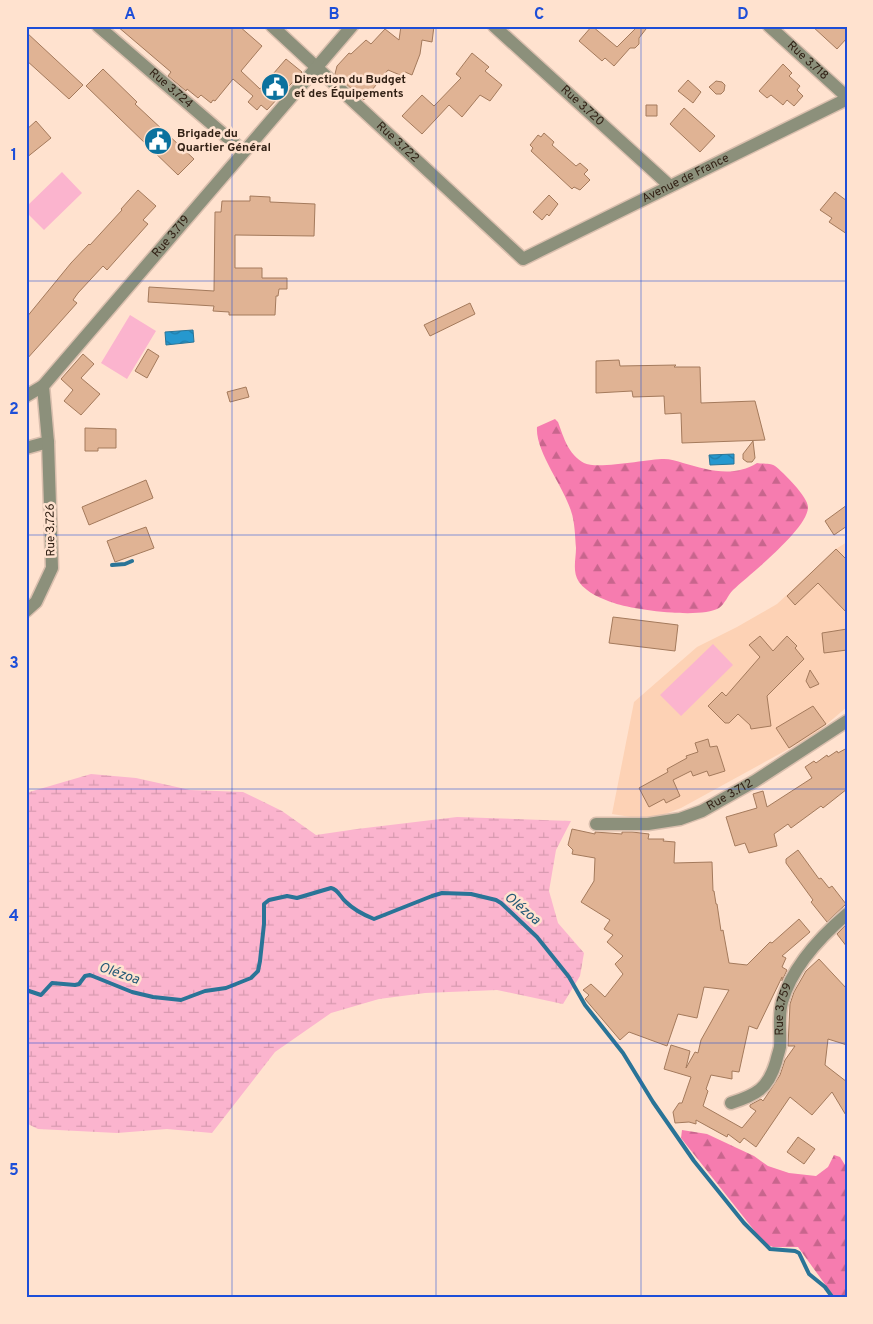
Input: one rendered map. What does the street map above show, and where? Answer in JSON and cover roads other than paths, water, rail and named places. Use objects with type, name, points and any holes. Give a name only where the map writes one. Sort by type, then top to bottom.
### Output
[{"type":"street","name":"Rue 3.724","points":[[98,26],[243,151]]},
{"type":"street","name":"Rue 3.722","points":[[272,26],[523,259]]},
{"type":"street","name":"Rue 3.719","points":[[26,396],[43,386],[352,26]]},
{"type":"street","name":"Rue 3.720","points":[[494,26],[670,186]]},
{"type":"street","name":"Rue 3.718","points":[[769,26],[847,98]]},
{"type":"street","name":"Avenue de France","points":[[523,259],[847,98]]},
{"type":"street","points":[[26,448],[48,442],[43,386]]},
{"type":"street","name":"Rue 3.726","points":[[26,611],[36,602],[52,568],[48,442]]},
{"type":"street","name":"Rue 3.712","points":[[596,824],[648,824],[680,819],[702,811],[755,781],[847,721]]},
{"type":"street","name":"Rue 3.759","points":[[731,1103],[757,1093],[767,1084],[774,1070],[780,1048],[779,1026],[782,1002],[794,975],[818,942],[847,914]]},
{"type":"water","points":[[193,330],[194,342],[166,345],[165,332]]},
{"type":"water","points":[[734,454],[734,464],[710,465],[709,455]]},
{"type":"waterway","points":[[112,565],[125,564],[132,561]]},
{"type":"waterway","name":"Olézoa","points":[[26,990],[41,995],[52,983],[75,985],[79,984],[85,976],[90,975],[132,992],[153,997],[181,1000],[205,991],[226,988],[251,978],[258,971],[264,924],[264,904],[269,900],[287,896],[297,898],[331,888],[336,890],[352,907],[374,919],[442,893],[471,894],[496,900],[537,937],[569,977],[585,1005],[623,1053],[653,1102],[694,1161],[744,1223],[770,1249],[799,1253],[809,1274],[825,1287],[833,1298]]},
{"type":"place","name":"Direction du Budget et des Équipements","points":[[275,87]]},
{"type":"place","name":"Brigade du Quartier Général","points":[[158,141]]}]
